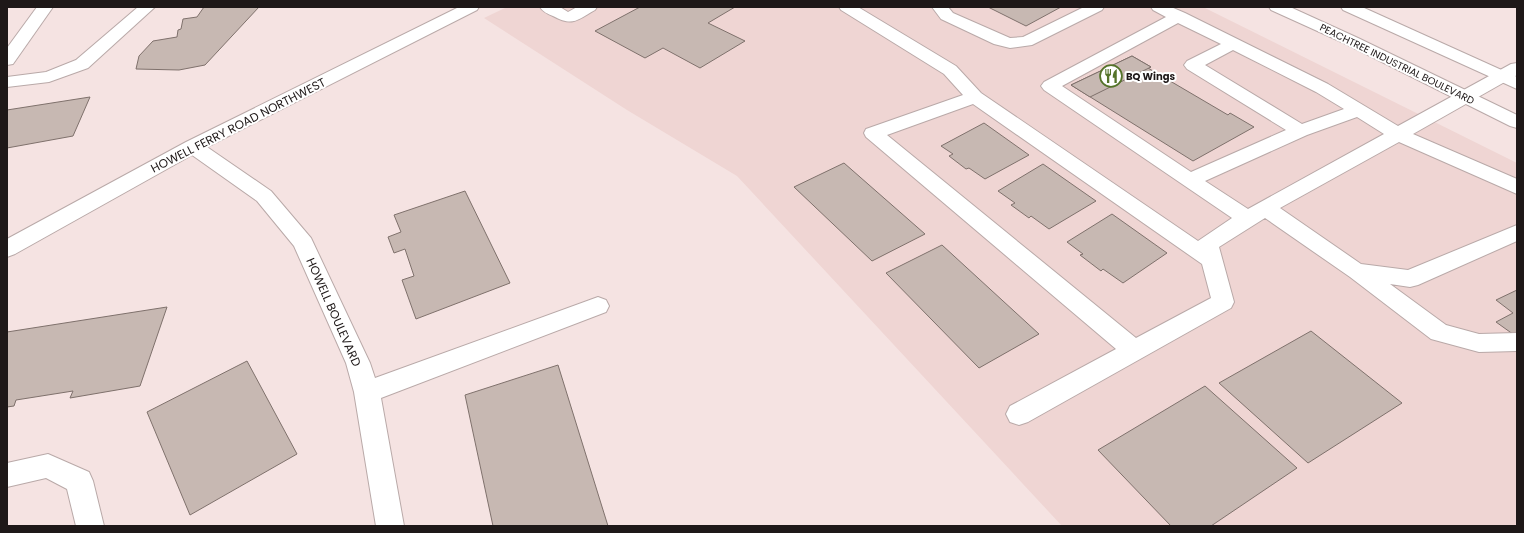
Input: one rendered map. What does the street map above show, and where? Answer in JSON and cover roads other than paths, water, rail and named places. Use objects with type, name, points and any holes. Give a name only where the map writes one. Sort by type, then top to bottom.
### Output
[{"type":"main road","points":[[7,60],[45,7]]},
{"type":"main road","points":[[7,82],[49,77],[82,64],[147,7]]},
{"type":"main road","name":"HOWELL FERRY ROAD NORTHWEST","points":[[7,249],[193,146],[471,7]]},
{"type":"main road","points":[[548,7],[568,18],[589,7]]},
{"type":"main road","points":[[847,7],[950,70],[975,97],[1211,260]]},
{"type":"main road","points":[[940,7],[947,16],[1000,41],[1010,43],[1026,42],[1096,7]]},
{"type":"main road","points":[[1159,7],[1322,88],[1398,134],[1517,187]]},
{"type":"main road","name":"PEACHTREE INDUSTRIAL BOULEVARD","points":[[1277,7],[1466,96],[1517,122]]},
{"type":"main road","points":[[1350,7],[1509,80]]},
{"type":"main road","points":[[1179,16],[1050,86],[1190,180],[1256,213],[1356,271],[1439,332],[1479,343],[1517,342]]},
{"type":"main road","points":[[1233,44],[1193,65],[1300,131]]},
{"type":"main road","points":[[1019,414],[1223,302],[1207,244],[1256,213],[1466,96],[1509,80],[1517,68]]},
{"type":"main road","points":[[975,97],[873,133],[1135,351]]},
{"type":"main road","points":[[1190,180],[1300,131],[1358,110]]},
{"type":"main road","name":"HOWELL BOULEVARD","points":[[193,146],[264,196],[303,243],[358,363],[368,392],[390,526]]},
{"type":"main road","points":[[1356,271],[1410,279],[1517,232]]},
{"type":"main road","points":[[368,392],[598,306]]},
{"type":"main road","points":[[7,475],[48,466],[79,481],[90,526]]},
{"type":"place","name":"BQ Wings","points":[[1111,76]]}]
